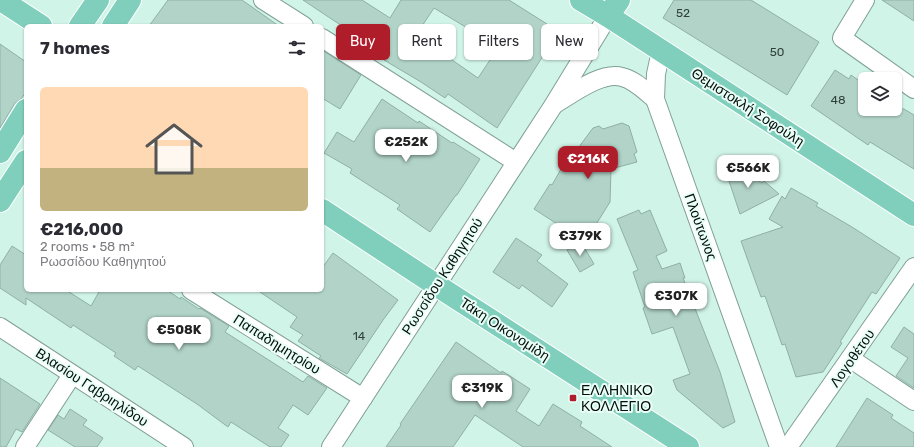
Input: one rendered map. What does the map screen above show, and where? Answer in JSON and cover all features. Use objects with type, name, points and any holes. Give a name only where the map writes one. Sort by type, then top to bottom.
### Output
[{"type":"main road","points":[[1,0],[38,24]]},
{"type":"main road","points":[[81,24],[98,0]]},
{"type":"main road","points":[[114,24],[130,0]]},
{"type":"main road","name":"Θεμιστοκλή Σοφούλη","points":[[581,0],[614,8],[662,51],[914,215]]},
{"type":"main road","points":[[0,152],[24,113]]},
{"type":"main road","points":[[0,201],[20,183],[24,168]]},
{"type":"main road","name":"Τάκη Οικονομίδη","points":[[324,211],[683,446]]},
{"type":"street","points":[[263,0],[301,24]]},
{"type":"street","points":[[865,0],[842,38],[914,89]]},
{"type":"street","name":"Ρωσσίδου Καθηγητού","points":[[331,447],[553,106],[614,8]]},
{"type":"street","points":[[324,39],[516,162]]},
{"type":"street","name":"Πλούτωνος","points":[[662,51],[656,74],[655,99],[779,447]]},
{"type":"street","points":[[553,106],[593,82],[608,77],[622,76],[637,83],[655,99]]},
{"type":"street","name":"Λογοθέτου","points":[[788,447],[914,267]]},
{"type":"street","name":"Παπαδημητρίου","points":[[194,292],[363,398]]},
{"type":"street","name":"Βλασίου Γαβριηλίδου","points":[[0,327],[174,444]]},
{"type":"street","points":[[851,359],[914,401]]},
{"type":"street","points":[[26,447],[72,375]]},
{"type":"building","points":[[168,0],[242,0],[276,24],[150,24]]},
{"type":"building","points":[[303,0],[362,0],[390,18],[401,0],[509,0],[547,24],[541,24],[541,59],[497,128],[448,94],[445,98],[384,60],[390,60],[390,24],[339,24]]},
{"type":"building","points":[[674,0],[751,0],[819,42],[787,95],[663,18]]},
{"type":"building","points":[[882,0],[914,0],[914,21]]},
{"type":"building","points":[[0,44],[24,61],[24,95],[15,103],[0,128]]},
{"type":"building","points":[[324,51],[361,75],[340,109],[324,99]]},
{"type":"building","points":[[835,70],[849,79],[851,75],[858,80],[858,116],[902,116],[902,109],[914,115],[914,169],[870,142],[868,145],[811,106]]},
{"type":"building","points":[[382,99],[418,123],[419,121],[452,143],[453,142],[480,159],[457,195],[430,232],[397,209],[400,205],[350,173],[352,169],[324,153],[337,132],[354,142]]},
{"type":"building","points":[[622,123],[629,126],[637,152],[634,154],[637,162],[611,169],[610,202],[585,242],[534,209],[550,184],[552,185],[570,153],[573,155],[593,128],[599,126],[603,129]]},
{"type":"building","points":[[735,165],[762,183],[764,181],[779,194],[740,214],[725,169]]},
{"type":"building","points":[[791,188],[818,203],[816,206],[900,258],[876,294],[872,292],[823,372],[796,377],[785,344],[782,345],[765,296],[761,297],[741,241],[783,227],[769,219],[782,196],[785,199]]},
{"type":"building","points":[[639,210],[641,214],[650,210],[667,251],[656,256],[662,269],[680,263],[685,278],[683,278],[720,372],[735,422],[723,428],[677,390],[673,380],[690,374],[673,327],[652,334],[643,308],[645,307],[633,272],[638,270],[617,219]]},
{"type":"building","points":[[516,238],[542,255],[537,261],[568,284],[552,307],[522,285],[519,289],[493,272]]},
{"type":"building","points":[[581,242],[594,264],[580,272],[567,250]]},
{"type":"building","points":[[12,246],[24,254],[24,292],[69,292],[91,306],[99,292],[170,292],[180,299],[181,297],[229,326],[225,332],[303,382],[308,376],[327,388],[308,415],[293,405],[278,428],[289,435],[281,447],[270,447],[231,422],[228,427],[197,404],[138,366],[135,370],[114,356],[116,353],[73,325],[71,328],[26,298],[26,305],[0,288],[0,265]]},
{"type":"building","points":[[333,253],[398,300],[347,374],[319,358],[321,356],[298,341],[303,335],[290,327],[297,317],[260,292],[324,292],[324,265]]},
{"type":"building","points":[[904,327],[914,334],[914,388],[896,376],[908,358],[891,347]]},
{"type":"building","points":[[456,342],[501,373],[502,371],[530,389],[516,411],[539,426],[553,404],[582,422],[580,426],[612,447],[523,447],[475,415],[453,447],[386,447]]},
{"type":"building","points":[[0,378],[40,404],[22,432],[16,429],[6,447],[0,447]]},
{"type":"building","points":[[867,398],[893,415],[891,418],[914,433],[914,447],[836,447]]},
{"type":"building","points":[[70,409],[87,420],[83,425],[103,438],[97,447],[75,447],[48,430],[58,415],[64,419]]},
{"type":"place","name":"ΕΛΛΗΝΙΚΟ ΚΟΛΛΕΓΙΟ","points":[[573,398]]}]
